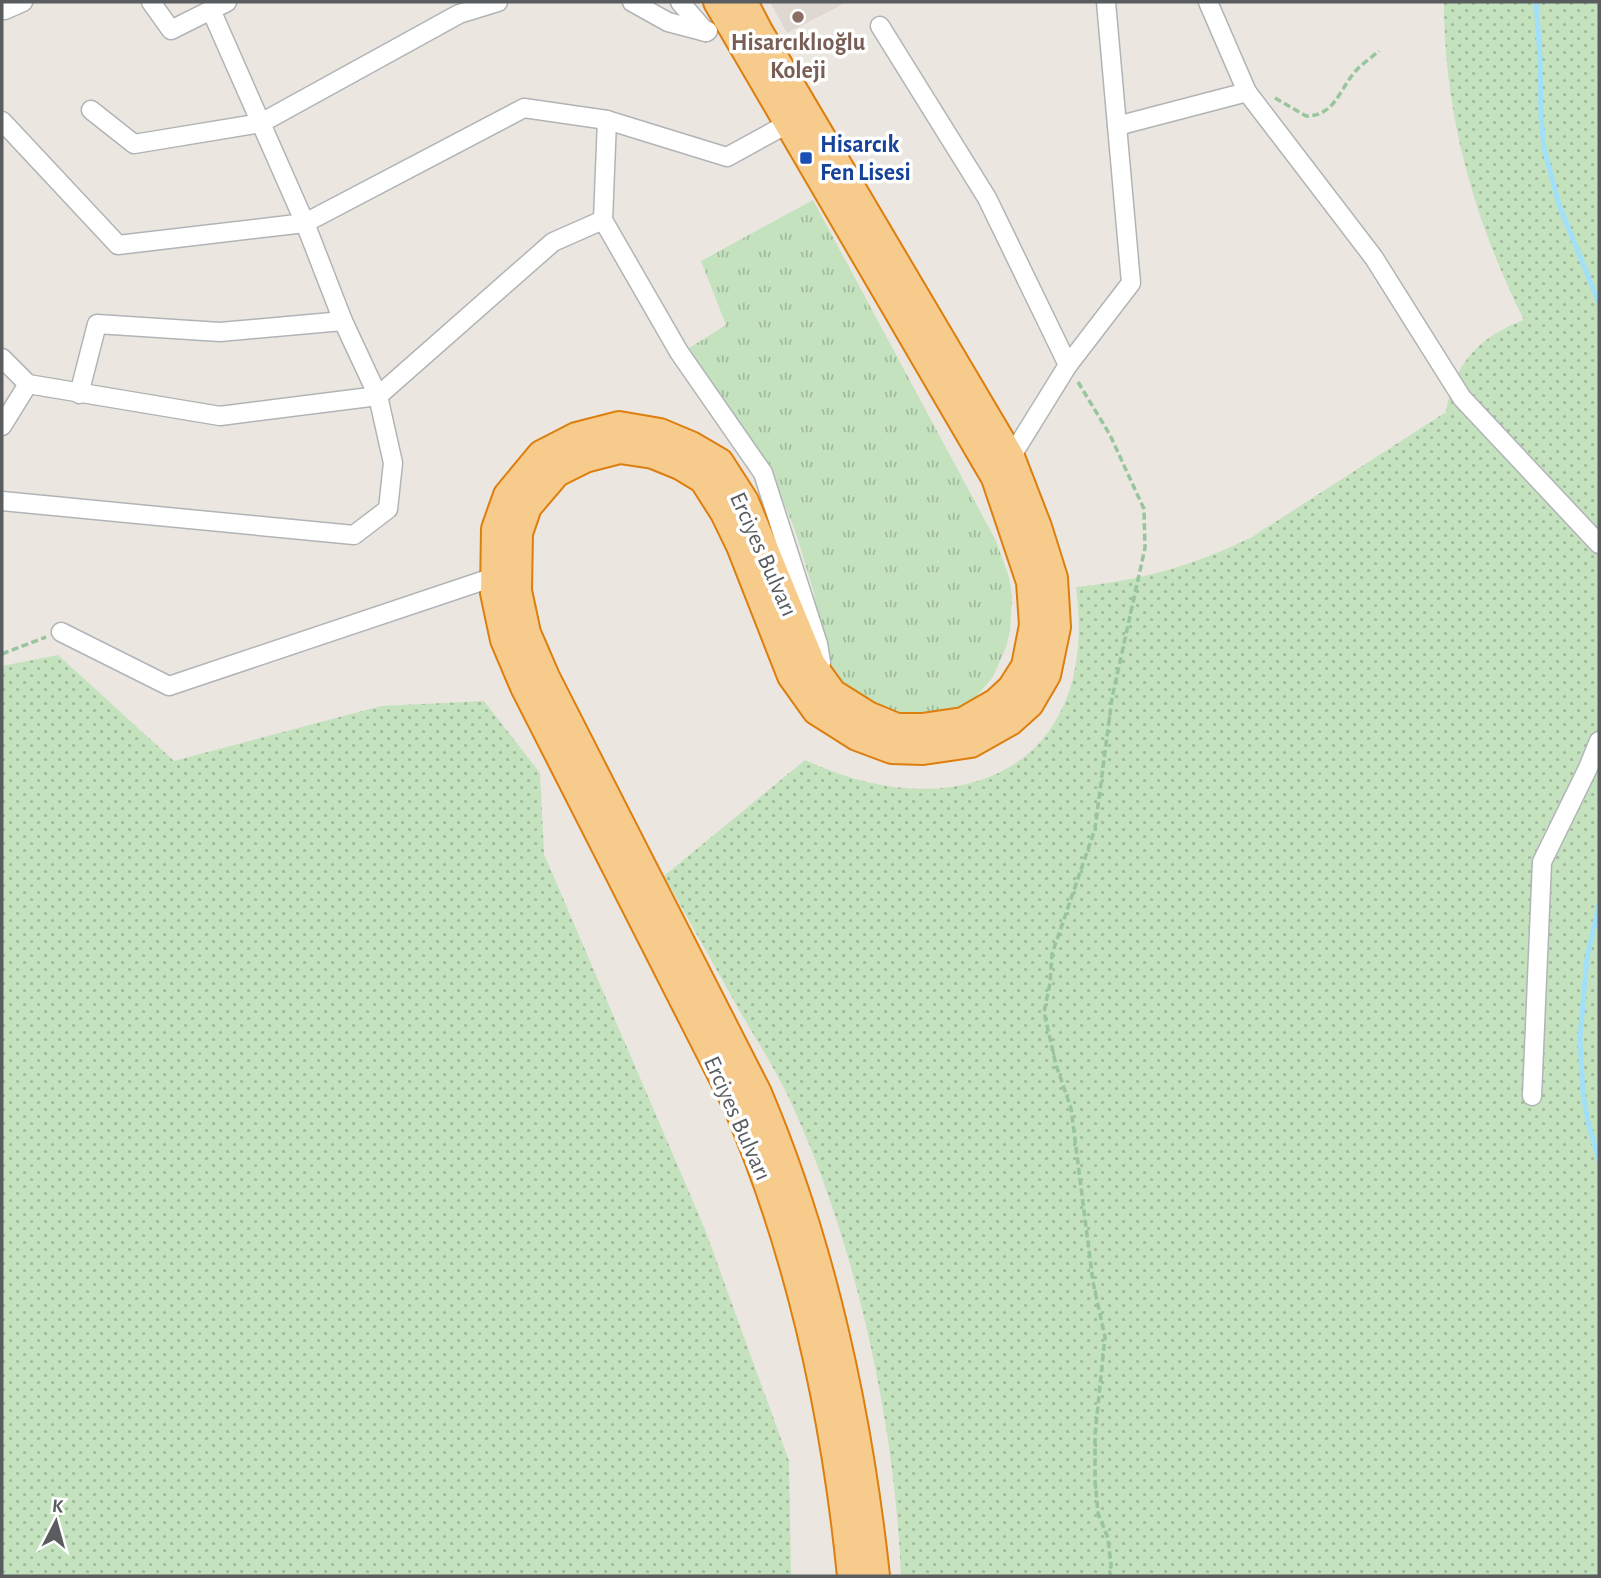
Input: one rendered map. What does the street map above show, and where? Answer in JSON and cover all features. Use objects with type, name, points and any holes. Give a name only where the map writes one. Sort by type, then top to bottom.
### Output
[{"type":"highway","name":"Erciyes Bulvarı","points":[[723,14],[995,478],[1030,582],[1033,625],[1025,666],[1011,688],[996,702],[963,721],[922,727],[897,727],[868,715],[833,693],[808,654],[745,501],[720,462],[691,445],[660,432],[619,425],[576,436],[541,454],[507,495],[495,528],[494,593],[504,640],[524,687],[736,1104],[761,1163],[808,1323],[830,1420],[843,1499],[851,1576]]},
{"type":"highway","name":"Erciyes Bulvarı","points":[[723,14],[759,32],[1011,457],[1054,578],[1057,627],[1048,675],[1030,704],[1010,722],[971,744],[923,751],[892,750],[857,737],[816,711],[791,676],[740,546],[724,513],[703,480],[680,466],[653,455],[620,450],[585,459],[557,473],[528,507],[519,533],[518,591],[527,633],[541,666],[758,1093],[784,1155],[831,1317],[854,1416],[867,1495],[876,1576]]},
{"type":"street","points":[[5,10],[23,2]]},
{"type":"street","points":[[2,501],[354,535],[388,509],[393,463],[378,396],[343,321],[305,223],[261,123],[219,6],[171,30],[151,2]]},
{"type":"street","points":[[91,110],[134,144],[261,123],[459,14],[498,2]]},
{"type":"street","points":[[632,2],[668,22],[723,14]]},
{"type":"street","points":[[680,2],[723,14]]},
{"type":"street","points":[[1011,457],[1068,365],[1131,283],[1106,2]]},
{"type":"street","points":[[1208,2],[1247,92],[1374,258],[1462,398],[1599,544]]},
{"type":"street","points":[[880,26],[987,198],[1068,365]]},
{"type":"street","points":[[1117,126],[1247,92]]},
{"type":"street","points":[[2,121],[118,245],[305,223],[524,108],[607,120],[727,157],[787,124]]},
{"type":"street","points":[[607,120],[603,220],[679,352],[763,473],[818,644],[824,681]]},
{"type":"street","points":[[2,358],[28,384],[220,416],[378,396],[553,243],[603,220]]},
{"type":"street","points":[[79,394],[97,324],[220,332],[343,321]]},
{"type":"street","points":[[2,426],[28,384]]},
{"type":"street","points":[[61,632],[169,685],[494,577]]},
{"type":"street","points":[[1531,1096],[1542,862],[1599,741]]},
{"type":"path","points":[[1247,92],[1266,94],[1299,113],[1315,116],[1331,107],[1354,72],[1379,51]]},
{"type":"path","points":[[1068,365],[1110,435],[1143,509],[1145,548],[1112,698],[1095,829],[1052,954],[1050,984],[1044,1012],[1056,1065],[1071,1108],[1091,1269],[1105,1337],[1096,1424],[1095,1480],[1098,1513],[1108,1538],[1110,1576]]},
{"type":"path","points":[[2,654],[61,632]]},
{"type":"shaded area","name":"Hisarcıklıoğlu Koleji","points":[[770,2],[847,2],[787,33]]},
{"type":"green space","points":[[1444,2],[1599,2],[1599,1576],[901,1576],[890,1455],[880,1394],[852,1271],[833,1211],[813,1153],[784,1087],[664,876],[805,760],[861,780],[915,789],[964,785],[1007,769],[1041,741],[1065,701],[1078,650],[1076,587],[1145,576],[1188,564],[1231,547],[1252,537],[1446,412],[1455,380],[1471,354],[1494,335],[1524,320],[1490,244],[1465,166],[1449,85]]},
{"type":"green space","points":[[813,200],[996,541],[1009,577],[1012,596],[1010,631],[993,677],[971,702],[937,716],[892,714],[846,689],[824,659],[814,593],[795,530],[782,499],[767,469],[686,350],[726,325],[701,261]]},
{"type":"green space","points":[[58,655],[174,761],[381,706],[484,701],[540,773],[544,854],[704,1227],[789,1461],[791,1576],[2,1576],[2,666]]},
{"type":"waterway","points":[[1536,2],[1544,148],[1559,205],[1599,303]]},
{"type":"waterway","points":[[1599,905],[1587,958],[1580,1038],[1583,1094],[1599,1161]]},
{"type":"place","name":"Hisarcıklıoğlu Koleji","points":[[798,17]]},
{"type":"place","name":"Hisarcık Fen Lisesi","points":[[806,158]]}]
